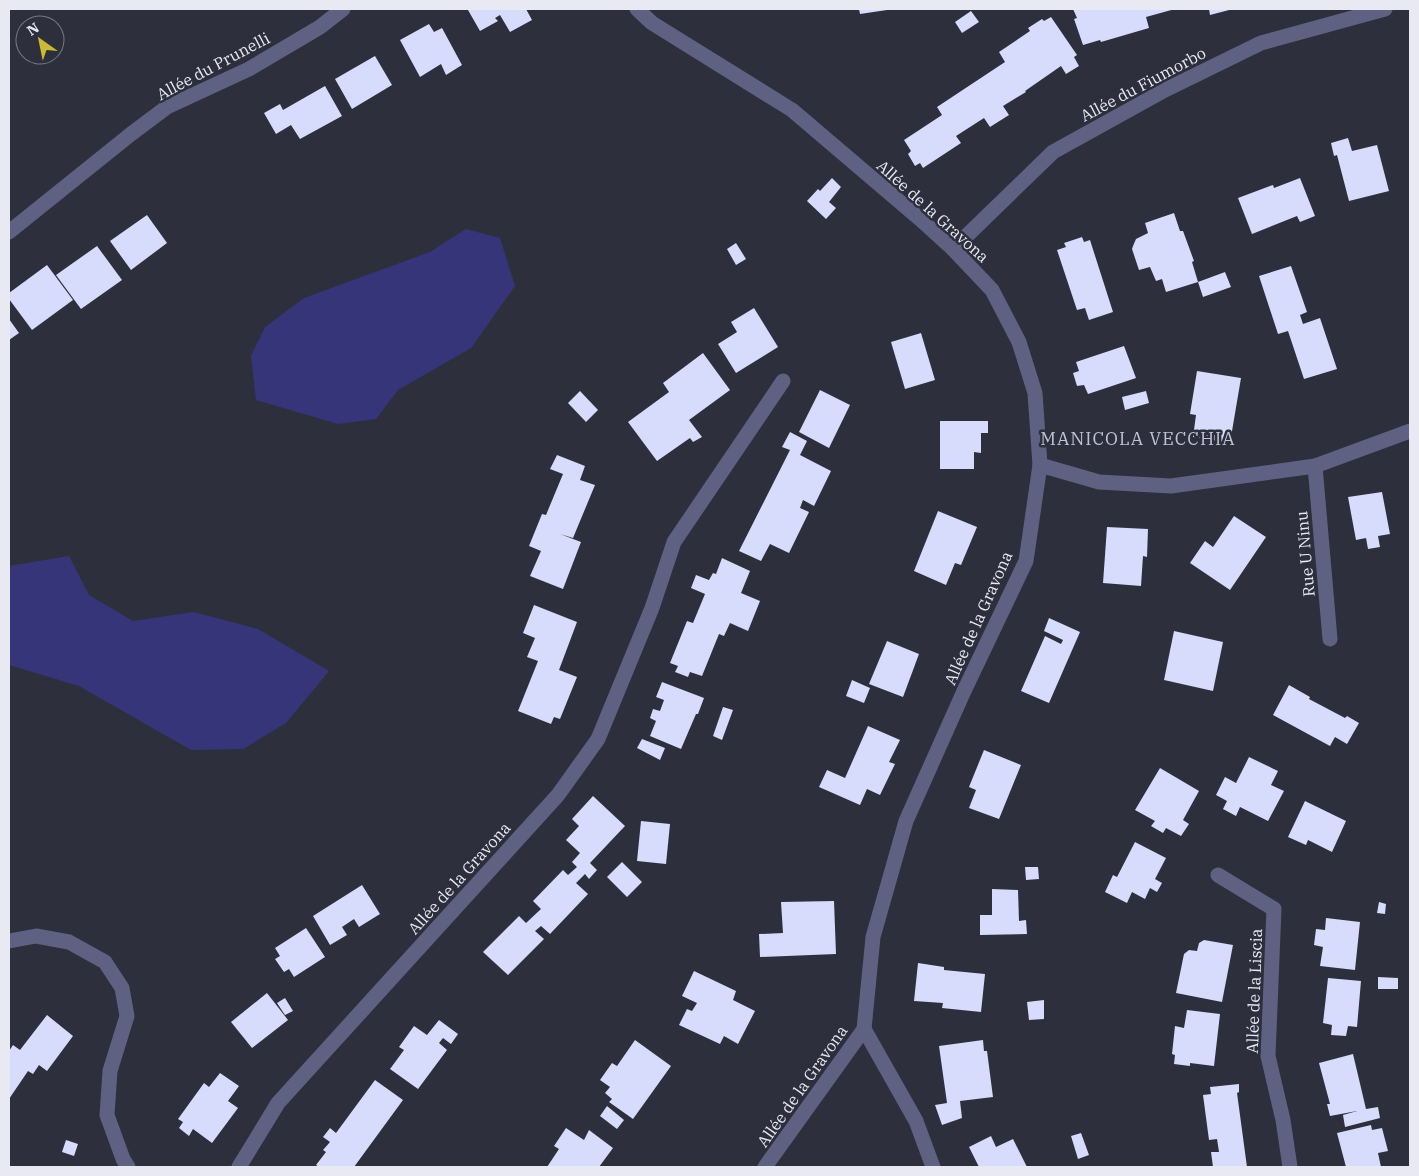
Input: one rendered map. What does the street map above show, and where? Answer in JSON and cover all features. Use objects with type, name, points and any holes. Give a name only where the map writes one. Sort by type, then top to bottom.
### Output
[{"type":"street","name":"Allée du Prunelli","points":[[9,232],[167,107],[249,69],[320,27],[343,9]]},
{"type":"street","name":"Allée de la Gravona","points":[[637,9],[652,23],[792,110],[953,249],[992,290],[1019,342],[1035,393],[1040,465],[1026,561],[964,691],[906,821],[873,937],[864,1029],[765,1167]]},
{"type":"street","name":"Allée du Fiumorbo","points":[[953,249],[1053,152],[1166,90],[1261,43],[1385,9]]},
{"type":"street","name":"Allée de la Gravona","points":[[239,1167],[278,1104],[558,795],[598,739],[652,608],[674,542],[784,381]]},
{"type":"street","points":[[1040,465],[1099,482],[1171,486],[1315,466],[1410,431]]},
{"type":"street","name":"Rue U Ninu","points":[[1315,466],[1330,639]]},
{"type":"street","name":"Allée de la Liscia","points":[[1218,875],[1274,910],[1268,1056],[1283,1120],[1290,1167]]},
{"type":"street","points":[[9,941],[36,936],[70,942],[105,962],[122,988],[127,1016],[110,1071],[107,1115],[123,1159],[128,1167]]},
{"type":"street","points":[[864,1029],[916,1121],[933,1167]]},
{"type":"shaded area","points":[[466,229],[500,238],[515,286],[471,348],[398,390],[376,419],[338,424],[256,400],[251,356],[265,327],[304,298],[430,252]]},
{"type":"shaded area","points":[[69,556],[89,595],[133,621],[194,612],[258,629],[329,671],[286,723],[243,749],[191,750],[79,686],[9,665],[9,566]]},
{"type":"building","points":[[469,9],[526,9],[532,20],[510,32],[500,15],[495,18],[498,21],[480,31]]},
{"type":"building","points":[[859,9],[887,9],[887,10],[860,14]]},
{"type":"building","points":[[1073,9],[1175,9],[1146,17],[1149,28],[1101,42],[1100,40],[1083,45],[1074,19],[1077,18]]},
{"type":"building","points":[[1209,9],[1233,9],[1210,15]]},
{"type":"building","points":[[971,11],[979,22],[962,33],[955,22]]},
{"type":"building","points":[[1051,17],[1077,55],[1074,57],[1079,66],[1066,74],[1061,66],[1026,92],[1003,106],[1009,115],[990,127],[984,118],[956,136],[961,143],[923,168],[920,163],[915,166],[908,154],[911,151],[904,140],[942,115],[937,107],[1005,62],[999,52],[1030,31],[1028,28],[1042,19],[1044,21]]},
{"type":"building","points":[[429,24],[434,32],[442,28],[462,65],[446,75],[441,64],[420,77],[400,40]]},
{"type":"building","points":[[375,56],[392,85],[352,109],[335,79]]},
{"type":"building","points":[[325,86],[342,116],[300,139],[291,125],[276,134],[264,113],[280,104],[283,110]]},
{"type":"building","points":[[1348,138],[1352,151],[1377,145],[1389,191],[1349,201],[1337,155],[1334,156],[1331,143]]},
{"type":"building","points":[[832,178],[841,187],[829,202],[836,208],[826,219],[807,201]]},
{"type":"building","points":[[1300,178],[1315,216],[1300,222],[1297,216],[1252,234],[1238,198],[1273,185],[1274,188]]},
{"type":"building","points":[[1174,213],[1194,261],[1192,262],[1198,282],[1166,292],[1162,279],[1156,281],[1150,267],[1139,270],[1132,249],[1136,239],[1148,233],[1145,223]]},
{"type":"building","points":[[147,215],[167,243],[131,270],[110,241]]},
{"type":"building","points":[[1082,237],[1084,242],[1090,240],[1113,312],[1089,320],[1085,308],[1077,310],[1057,250],[1066,247],[1064,243]]},
{"type":"building","points":[[736,243],[746,259],[736,265],[727,249]]},
{"type":"building","points":[[97,246],[122,280],[81,309],[56,275]]},
{"type":"building","points":[[47,265],[73,300],[32,330],[9,299],[9,293]]},
{"type":"building","points":[[1291,266],[1307,312],[1300,315],[1303,324],[1320,318],[1337,369],[1304,379],[1288,331],[1278,334],[1259,276]]},
{"type":"building","points":[[1225,272],[1231,287],[1203,297],[1198,282]]},
{"type":"building","points":[[754,308],[778,347],[736,373],[718,344],[737,332],[731,322]]},
{"type":"building","points":[[9,319],[19,333],[9,340]]},
{"type":"building","points":[[921,333],[935,380],[905,389],[891,342]]},
{"type":"building","points":[[1124,346],[1136,378],[1088,394],[1084,385],[1077,386],[1073,373],[1079,371],[1076,362]]},
{"type":"building","points":[[703,353],[730,390],[689,420],[702,437],[693,442],[690,438],[657,461],[628,422],[669,392],[663,383]]},
{"type":"building","points":[[1197,371],[1241,378],[1230,443],[1193,437],[1196,415],[1190,414]]},
{"type":"building","points":[[820,390],[850,405],[829,448],[799,432]]},
{"type":"building","points":[[580,391],[598,410],[586,422],[568,403]]},
{"type":"building","points":[[1146,391],[1149,403],[1125,410],[1122,397]]},
{"type":"building","points":[[940,421],[988,421],[988,433],[981,433],[981,453],[974,452],[974,469],[940,469]]},
{"type":"building","points":[[790,432],[807,441],[800,455],[831,471],[814,506],[803,500],[800,508],[809,512],[789,553],[770,544],[761,561],[739,551],[790,450],[782,447]]},
{"type":"building","points":[[557,455],[585,466],[580,480],[595,485],[573,538],[560,534],[581,542],[563,589],[530,576],[541,551],[529,546],[542,514],[546,515],[563,474],[550,469]]},
{"type":"building","points":[[1382,492],[1390,534],[1378,536],[1380,547],[1368,549],[1366,538],[1356,540],[1348,497]]},
{"type":"building","points":[[938,511],[977,527],[961,565],[955,563],[946,585],[914,571]]},
{"type":"building","points":[[1234,516],[1266,537],[1230,590],[1190,563],[1205,541],[1213,547]]},
{"type":"building","points":[[1107,527],[1148,529],[1147,557],[1143,556],[1141,586],[1103,583]]},
{"type":"building","points":[[722,558],[750,571],[741,593],[760,601],[748,631],[730,623],[724,636],[719,634],[702,676],[690,672],[688,677],[675,672],[678,666],[670,663],[687,621],[693,623],[705,594],[691,588],[696,575],[709,580],[713,573],[716,574]]},
{"type":"building","points":[[534,605],[577,622],[559,670],[577,677],[560,719],[554,717],[551,724],[518,711],[538,661],[527,657],[535,638],[523,633]]},
{"type":"building","points":[[1049,618],[1080,632],[1049,703],[1021,691],[1045,636],[1061,644],[1063,640],[1044,631]]},
{"type":"building","points":[[1174,631],[1223,642],[1213,691],[1164,680]]},
{"type":"building","points":[[887,641],[919,654],[903,697],[869,684]]},
{"type":"building","points":[[852,680],[870,688],[864,703],[846,696]]},
{"type":"building","points":[[662,682],[704,698],[681,749],[650,736],[656,721],[650,718],[653,709],[660,711],[664,700],[656,697]]},
{"type":"building","points":[[1289,685],[1310,697],[1309,699],[1345,718],[1347,716],[1359,723],[1347,744],[1335,737],[1330,746],[1273,715]]},
{"type":"building","points":[[723,707],[733,710],[722,740],[713,736]]},
{"type":"building","points":[[868,726],[900,740],[889,762],[895,764],[880,795],[867,789],[860,805],[819,787],[827,770],[845,778]]},
{"type":"building","points":[[642,739],[665,748],[660,760],[637,748]]},
{"type":"building","points":[[984,750],[1021,765],[999,819],[969,808],[976,790],[969,787]]},
{"type":"building","points":[[1249,757],[1278,771],[1271,785],[1284,791],[1268,821],[1240,807],[1236,816],[1223,809],[1227,801],[1216,795],[1225,777],[1236,783]]},
{"type":"building","points":[[1160,768],[1199,791],[1183,820],[1189,824],[1181,836],[1166,828],[1163,833],[1151,826],[1155,821],[1135,810]]},
{"type":"building","points":[[593,796],[625,826],[590,863],[597,870],[589,879],[585,874],[576,883],[588,894],[550,934],[541,926],[535,931],[544,939],[508,975],[483,952],[519,916],[526,923],[541,909],[533,901],[563,870],[568,875],[577,867],[572,862],[580,853],[566,840],[579,826],[572,819]]},
{"type":"building","points":[[1305,801],[1346,821],[1332,852],[1308,840],[1306,845],[1288,837]]},
{"type":"building","points":[[641,821],[670,824],[666,864],[637,861]]},
{"type":"building","points":[[1135,842],[1166,858],[1155,879],[1162,883],[1157,892],[1150,888],[1145,899],[1132,892],[1127,903],[1105,892],[1113,875],[1117,877]]},
{"type":"building","points":[[622,862],[642,882],[627,897],[607,877]]},
{"type":"building","points":[[1025,867],[1038,867],[1039,879],[1026,880]]},
{"type":"building","points":[[362,885],[380,914],[359,927],[354,919],[342,927],[347,935],[330,945],[313,916]]},
{"type":"building","points":[[992,889],[1018,890],[1019,921],[1026,920],[1027,934],[980,935],[980,915],[992,915]]},
{"type":"building","points":[[834,901],[836,954],[760,957],[759,934],[783,933],[781,902]]},
{"type":"building","points":[[1379,902],[1386,904],[1385,914],[1377,913]]},
{"type":"building","points":[[1326,918],[1360,922],[1355,970],[1320,966],[1323,947],[1314,945],[1316,929],[1325,930]]},
{"type":"building","points":[[306,928],[325,957],[294,977],[289,969],[284,972],[275,959],[280,956],[275,948]]},
{"type":"building","points":[[1204,940],[1233,945],[1222,1002],[1176,993],[1184,954],[1189,950],[1197,951],[1199,943]]},
{"type":"building","points":[[918,963],[944,967],[944,970],[985,974],[981,1012],[942,1008],[943,1003],[914,1001]]},
{"type":"building","points":[[694,971],[736,991],[733,1000],[755,1011],[738,1044],[724,1036],[720,1044],[679,1025],[687,1009],[692,1011],[697,1003],[682,996]]},
{"type":"building","points":[[1378,977],[1398,978],[1398,989],[1378,989]]},
{"type":"building","points":[[1328,978],[1361,981],[1357,1027],[1348,1026],[1346,1036],[1331,1035],[1332,1025],[1323,1023]]},
{"type":"building","points":[[267,993],[288,1020],[252,1048],[231,1022]]},
{"type":"building","points":[[285,998],[293,1011],[285,1015],[277,1003]]},
{"type":"building","points":[[1044,1000],[1044,1019],[1029,1020],[1027,1002]]},
{"type":"building","points":[[1187,1010],[1220,1014],[1214,1066],[1190,1063],[1190,1066],[1174,1064],[1175,1055],[1172,1054],[1175,1026],[1184,1028]]},
{"type":"building","points":[[47,1015],[73,1036],[47,1071],[39,1065],[33,1074],[28,1071],[9,1099],[9,1051],[13,1045],[20,1050]]},
{"type":"building","points":[[439,1020],[458,1034],[451,1044],[443,1038],[439,1043],[447,1050],[418,1089],[390,1069],[404,1050],[399,1047],[414,1026],[427,1035]]},
{"type":"building","points":[[635,1040],[671,1066],[633,1119],[609,1102],[612,1099],[605,1093],[610,1087],[600,1080],[612,1063],[617,1066]]},
{"type":"building","points":[[983,1040],[984,1051],[987,1051],[993,1097],[960,1101],[962,1118],[942,1125],[935,1105],[947,1103],[939,1046]]},
{"type":"building","points":[[1353,1054],[1366,1109],[1378,1107],[1380,1118],[1345,1127],[1343,1115],[1357,1111],[1330,1116],[1327,1104],[1330,1104],[1319,1063]]},
{"type":"building","points":[[220,1073],[239,1086],[228,1101],[238,1108],[212,1143],[193,1129],[189,1136],[179,1128],[183,1122],[178,1119],[204,1083],[209,1087]]},
{"type":"building","points":[[375,1080],[403,1100],[354,1167],[319,1167],[316,1165],[326,1152],[323,1150],[330,1142],[323,1137],[330,1128],[336,1133]]},
{"type":"building","points":[[1239,1084],[1239,1092],[1237,1093],[1247,1167],[1213,1167],[1211,1152],[1219,1152],[1217,1139],[1209,1140],[1203,1095],[1211,1094],[1210,1087]]},
{"type":"building","points":[[607,1106],[624,1120],[617,1129],[600,1116]]},
{"type":"building","points":[[1371,1125],[1372,1130],[1382,1128],[1388,1151],[1378,1153],[1381,1167],[1346,1167],[1337,1133]]},
{"type":"building","points":[[566,1128],[584,1140],[589,1130],[613,1148],[599,1167],[547,1167],[559,1149],[554,1146]]},
{"type":"building","points":[[1081,1133],[1089,1155],[1078,1159],[1071,1136]]},
{"type":"building","points":[[991,1136],[996,1147],[1013,1139],[1027,1167],[979,1167],[969,1147]]},
{"type":"building","points":[[66,1140],[78,1144],[74,1156],[62,1152]]},
{"type":"district","name":"MANICOLA VECCHIA","points":[[1138,439]]}]
